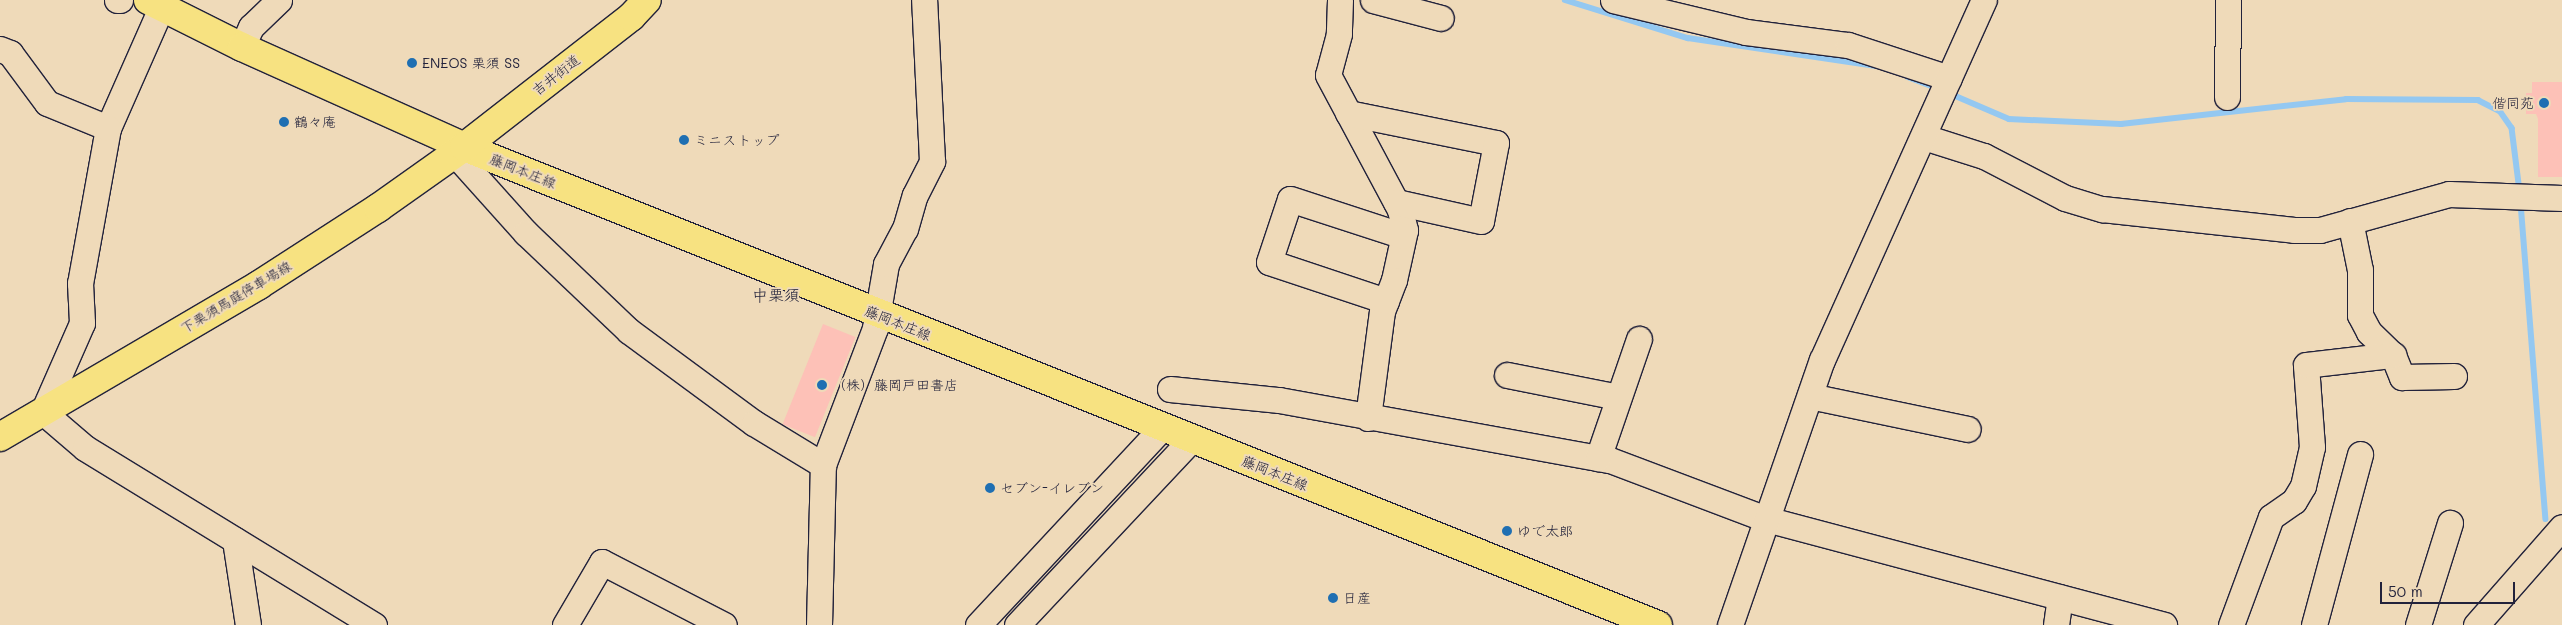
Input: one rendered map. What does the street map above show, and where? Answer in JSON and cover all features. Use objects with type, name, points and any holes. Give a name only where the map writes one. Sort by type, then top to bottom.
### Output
[{"type":"main road","name":"吉井街道","points":[[459,150],[631,17],[647,0]]},
{"type":"main road","name":"藤岡本庄線","points":[[154,4],[459,150],[1658,625]]},
{"type":"main road","name":"下栗須馬庭停車場線","points":[[0,437],[267,280],[378,208],[459,150]]},
{"type":"street","points":[[242,47],[251,27],[279,0]]},
{"type":"street","points":[[819,625],[823,465],[879,315],[886,264],[906,229],[915,195],[932,161],[924,0]]},
{"type":"street","points":[[1340,0],[1339,34],[1328,75],[1396,202],[1402,217],[1403,236],[1394,280],[1378,330],[1368,418]]},
{"type":"street","points":[[1374,0],[1441,18]]},
{"type":"street","points":[[1613,0],[1729,29],[1848,45],[1949,78]]},
{"type":"street","points":[[1730,625],[1822,360],[1924,137],[1984,0]]},
{"type":"street","points":[[2227,97],[2228,0]]},
{"type":"street","points":[[154,4],[108,128],[80,283],[82,323],[43,412],[80,445],[374,625]]},
{"type":"street","points":[[0,49],[10,52],[47,103],[108,128]]},
{"type":"street","points":[[1348,113],[1496,143],[1481,221],[1396,202]]},
{"type":"street","points":[[1924,137],[1984,156],[2065,198],[2102,209],[2294,230],[2320,230],[2450,194],[2521,199],[2562,198]]},
{"type":"street","points":[[459,150],[526,233],[629,331],[754,423],[823,465]]},
{"type":"street","points":[[1386,301],[1268,262],[1290,199],[1403,236]]},
{"type":"street","points":[[2350,221],[2360,270],[2360,316],[2369,332],[2393,355],[2402,377],[2454,376]]},
{"type":"street","points":[[1598,458],[1639,339]]},
{"type":"street","points":[[2230,625],[2271,517],[2294,501],[2303,486],[2312,447],[2306,365],[2393,355]]},
{"type":"street","points":[[1507,375],[1618,396]]},
{"type":"street","points":[[1170,389],[1280,400],[1368,418],[1598,458],[1735,505],[1766,519],[1901,558],[2164,625]]},
{"type":"street","points":[[1810,396],[1968,429]]},
{"type":"street","points":[[978,625],[1162,428]]},
{"type":"street","points":[[1017,625],[1191,440]]},
{"type":"street","points":[[2314,625],[2360,454]]},
{"type":"street","points":[[2418,625],[2450,523]]},
{"type":"street","points":[[2476,625],[2562,527]]},
{"type":"street","points":[[235,540],[248,625]]},
{"type":"street","points":[[565,625],[602,562],[724,625]]},
{"type":"street","points":[[2056,625],[2060,597]]},
{"type":"building","points":[[2532,82],[2562,82],[2562,177],[2538,177],[2538,119],[2536,114],[2526,114],[2526,93],[2532,93]]},
{"type":"building","name":"（株）藤岡戸田書店","points":[[823,324],[855,337],[815,437],[783,424]]},
{"type":"waterway","points":[[1565,0],[1688,38],[1881,67]]},
{"type":"waterway","points":[[1908,77],[1937,88]]},
{"type":"waterway","points":[[1951,94],[2009,119],[2121,124],[2346,99],[2478,100],[2500,111],[2512,128],[2520,191]]},
{"type":"waterway","points":[[2521,203],[2546,519]]},
{"type":"place","name":"ENEOS 栗須 SS","points":[[412,63]]},
{"type":"place","name":"偕同苑","points":[[2544,103]]},
{"type":"place","name":"鶴々庵","points":[[284,122]]},
{"type":"place","name":"ミニストップ","points":[[684,140]]},
{"type":"place","name":"（株）藤岡戸田書店","points":[[822,385]]},
{"type":"place","name":"セブン-イレブン","points":[[990,488]]},
{"type":"place","name":"ゆで太郎","points":[[1507,531]]},
{"type":"place","name":"日産","points":[[1333,598]]},
{"type":"district","name":"中栗須","points":[[776,295]]}]
